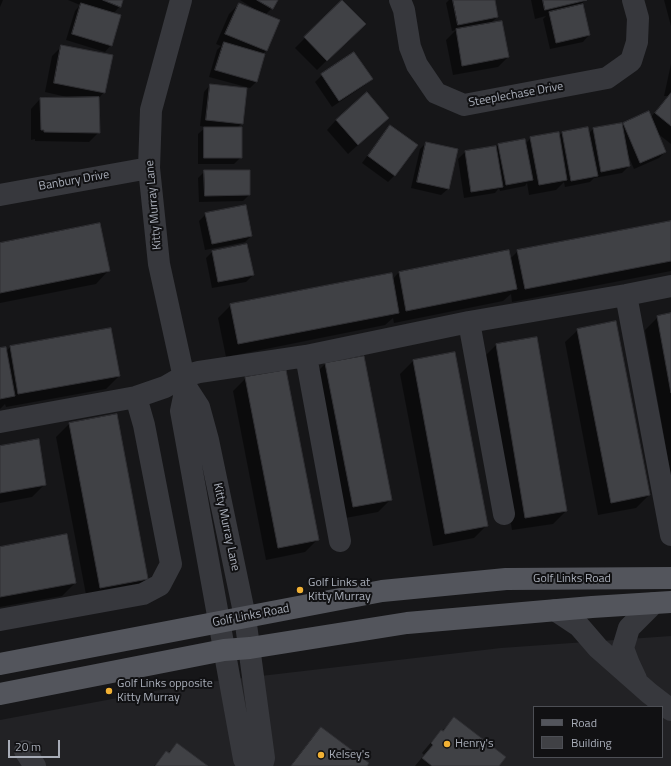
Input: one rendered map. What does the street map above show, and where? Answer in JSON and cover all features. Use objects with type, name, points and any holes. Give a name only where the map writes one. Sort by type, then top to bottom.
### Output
[{"type":"main road","name":"Golf Links Road","points":[[0,664],[382,591],[506,579],[671,578]]},
{"type":"main road","points":[[0,694],[224,650],[250,648],[407,623],[555,610],[662,603]]},
{"type":"street","name":"Kitty Murray Lane","points":[[181,0],[151,110],[149,168],[159,264],[185,381],[199,407],[208,440],[245,617],[264,758],[262,766]]},
{"type":"street","name":"Steeplechase Drive","points":[[400,0],[404,10],[410,47],[417,65],[436,92],[464,105],[607,78],[631,61],[637,42],[638,18],[633,0]]},
{"type":"street","name":"Banbury Drive","points":[[0,195],[149,168]]},
{"type":"street","points":[[0,422],[136,397],[185,381],[199,372],[306,356],[469,322],[671,286]]},
{"type":"street","points":[[626,295],[671,535]]},
{"type":"street","points":[[469,322],[504,514]]},
{"type":"street","points":[[306,356],[340,541]]},
{"type":"street","name":"Kitty Murray Lane","points":[[185,381],[181,411],[244,759],[248,766]]},
{"type":"street","points":[[0,620],[143,594],[160,586],[171,564],[144,425],[136,397]]},
{"type":"street","points":[[644,688],[629,664],[623,648],[629,628],[662,603]]},
{"type":"street","points":[[555,610],[579,626],[598,648],[671,710]]},
{"type":"shaded area","points":[[671,636],[671,766],[0,766],[0,720],[192,684],[501,648]]},
{"type":"building","points":[[103,0],[123,0],[121,7]]},
{"type":"building","points":[[257,0],[278,0],[273,9]]},
{"type":"building","points":[[342,0],[366,24],[327,61],[304,37]]},
{"type":"building","points":[[453,0],[495,0],[498,17],[458,25]]},
{"type":"building","points":[[543,0],[587,0],[545,10]]},
{"type":"building","points":[[81,3],[121,15],[112,46],[72,34]]},
{"type":"building","points":[[239,3],[280,20],[267,51],[225,34]]},
{"type":"building","points":[[583,4],[590,35],[556,43],[549,12]]},
{"type":"building","points":[[502,21],[509,57],[462,66],[456,29]]},
{"type":"building","points":[[224,42],[265,54],[257,82],[215,70]]},
{"type":"building","points":[[61,45],[113,55],[105,93],[54,83]]},
{"type":"building","points":[[354,52],[373,79],[339,101],[321,74]]},
{"type":"building","points":[[210,84],[247,88],[243,124],[206,120]]},
{"type":"building","points":[[367,92],[389,118],[358,145],[336,120]]},
{"type":"building","points":[[671,93],[671,126],[655,113]]},
{"type":"building","points":[[99,97],[100,133],[44,132],[44,130],[41,130],[40,98]]},
{"type":"building","points":[[649,111],[666,152],[640,163],[623,123]]},
{"type":"building","points":[[622,123],[630,166],[601,172],[593,128]]},
{"type":"building","points":[[390,125],[418,145],[395,176],[368,156]]},
{"type":"building","points":[[204,127],[242,127],[242,158],[204,158]]},
{"type":"building","points":[[588,127],[598,176],[571,181],[562,132]]},
{"type":"building","points":[[559,132],[567,180],[539,185],[530,137]]},
{"type":"building","points":[[525,139],[533,180],[506,185],[498,144]]},
{"type":"building","points":[[426,142],[458,149],[449,189],[417,182]]},
{"type":"building","points":[[496,146],[503,187],[471,192],[465,151]]},
{"type":"building","points":[[204,170],[250,170],[250,195],[205,196]]},
{"type":"building","points":[[246,205],[252,236],[212,244],[205,213]]},
{"type":"building","points":[[671,221],[671,261],[525,289],[517,250]]},
{"type":"building","points":[[100,223],[110,271],[0,293],[0,243]]},
{"type":"building","points":[[247,244],[254,275],[218,282],[212,251]]},
{"type":"building","points":[[509,250],[517,289],[406,311],[399,272]]},
{"type":"building","points":[[392,273],[399,313],[238,344],[230,304]]},
{"type":"building","points":[[671,313],[671,393],[657,316]]},
{"type":"building","points":[[616,321],[650,495],[611,503],[577,329]]},
{"type":"building","points":[[111,328],[120,376],[18,394],[10,346]]},
{"type":"building","points":[[537,337],[567,511],[525,518],[496,344]]},
{"type":"building","points":[[6,347],[15,396],[0,399],[0,348]]},
{"type":"building","points":[[455,352],[488,526],[445,534],[413,360]]},
{"type":"building","points":[[364,356],[392,500],[353,507],[325,363]]},
{"type":"building","points":[[286,370],[319,540],[278,548],[245,377]]},
{"type":"building","points":[[117,414],[148,579],[100,588],[69,423]]},
{"type":"building","points":[[39,439],[46,485],[0,493],[0,446]]},
{"type":"building","points":[[67,534],[76,583],[0,597],[0,547]]},
{"type":"building","points":[[454,717],[506,757],[499,766],[432,766],[422,758],[433,745],[431,743],[441,730],[443,731]]},
{"type":"building","points":[[321,727],[369,763],[367,766],[291,766]]},
{"type":"building","points":[[177,743],[208,766],[155,766],[166,751],[169,753]]},
{"type":"place","name":"Golf Links at Kitty Murray","points":[[300,590]]},
{"type":"place","name":"Golf Links opposite Kitty Murray","points":[[109,691]]},
{"type":"place","name":"Henry's","points":[[447,744]]},
{"type":"place","name":"Kelsey's","points":[[321,755]]}]
